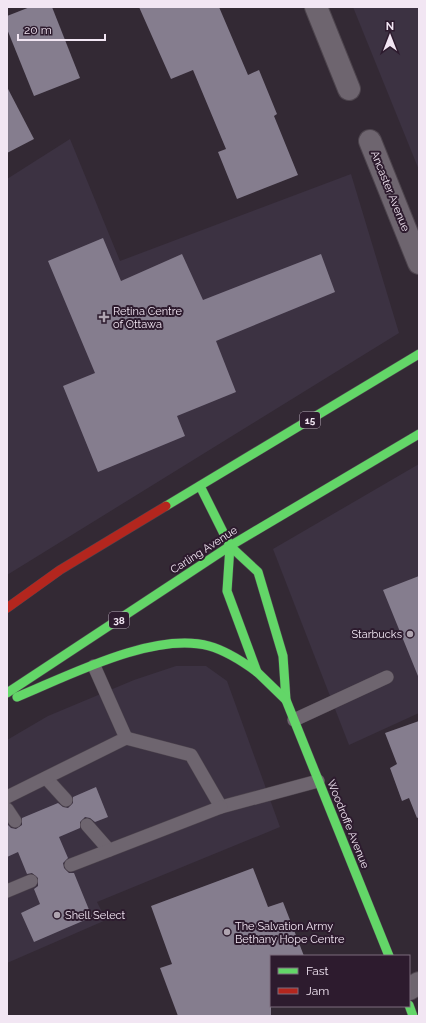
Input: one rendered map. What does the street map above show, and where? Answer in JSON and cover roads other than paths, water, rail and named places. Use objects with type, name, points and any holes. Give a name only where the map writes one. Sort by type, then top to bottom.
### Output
[{"type":"main road","name":"15","points":[[200,486],[419,354]]},
{"type":"main road","name":"Carling Avenue","points":[[7,692],[230,546],[419,434]]},
{"type":"main road","points":[[7,608],[60,570],[200,486],[230,546]]},
{"type":"main road","name":"Woodroffe Avenue","points":[[230,546],[227,591],[257,672],[286,700]]},
{"type":"main road","name":"Woodroffe Avenue","points":[[230,546],[258,572],[283,656],[286,700],[389,955]]},
{"type":"main road","points":[[7,702],[94,666],[138,651],[185,643],[202,644],[221,650],[238,658],[257,672]]},
{"type":"street","points":[[316,7],[349,89]]},
{"type":"street","name":"Ancaster Avenue","points":[[370,141],[419,263]]},
{"type":"street","points":[[410,988],[419,982]]},
{"type":"lane","points":[[94,666],[126,738]]},
{"type":"lane","points":[[294,720],[387,677]]},
{"type":"lane","points":[[7,797],[126,738],[191,755],[221,807]]},
{"type":"lane","points":[[46,778],[66,800]]},
{"type":"lane","points":[[71,865],[221,807],[318,781]]},
{"type":"lane","points":[[7,809],[15,821]]},
{"type":"lane","points":[[87,825],[109,850]]},
{"type":"lane","points":[[10,886],[31,881]]},
{"type":"place","name":"Retina Centre of Ottawa","points":[[104,317]]},
{"type":"place","name":"Starbucks","points":[[410,634]]},
{"type":"place","name":"Shell Select","points":[[57,915]]},
{"type":"place","name":"The Salvation Army Bethany Hope Centre","points":[[227,932]]}]
